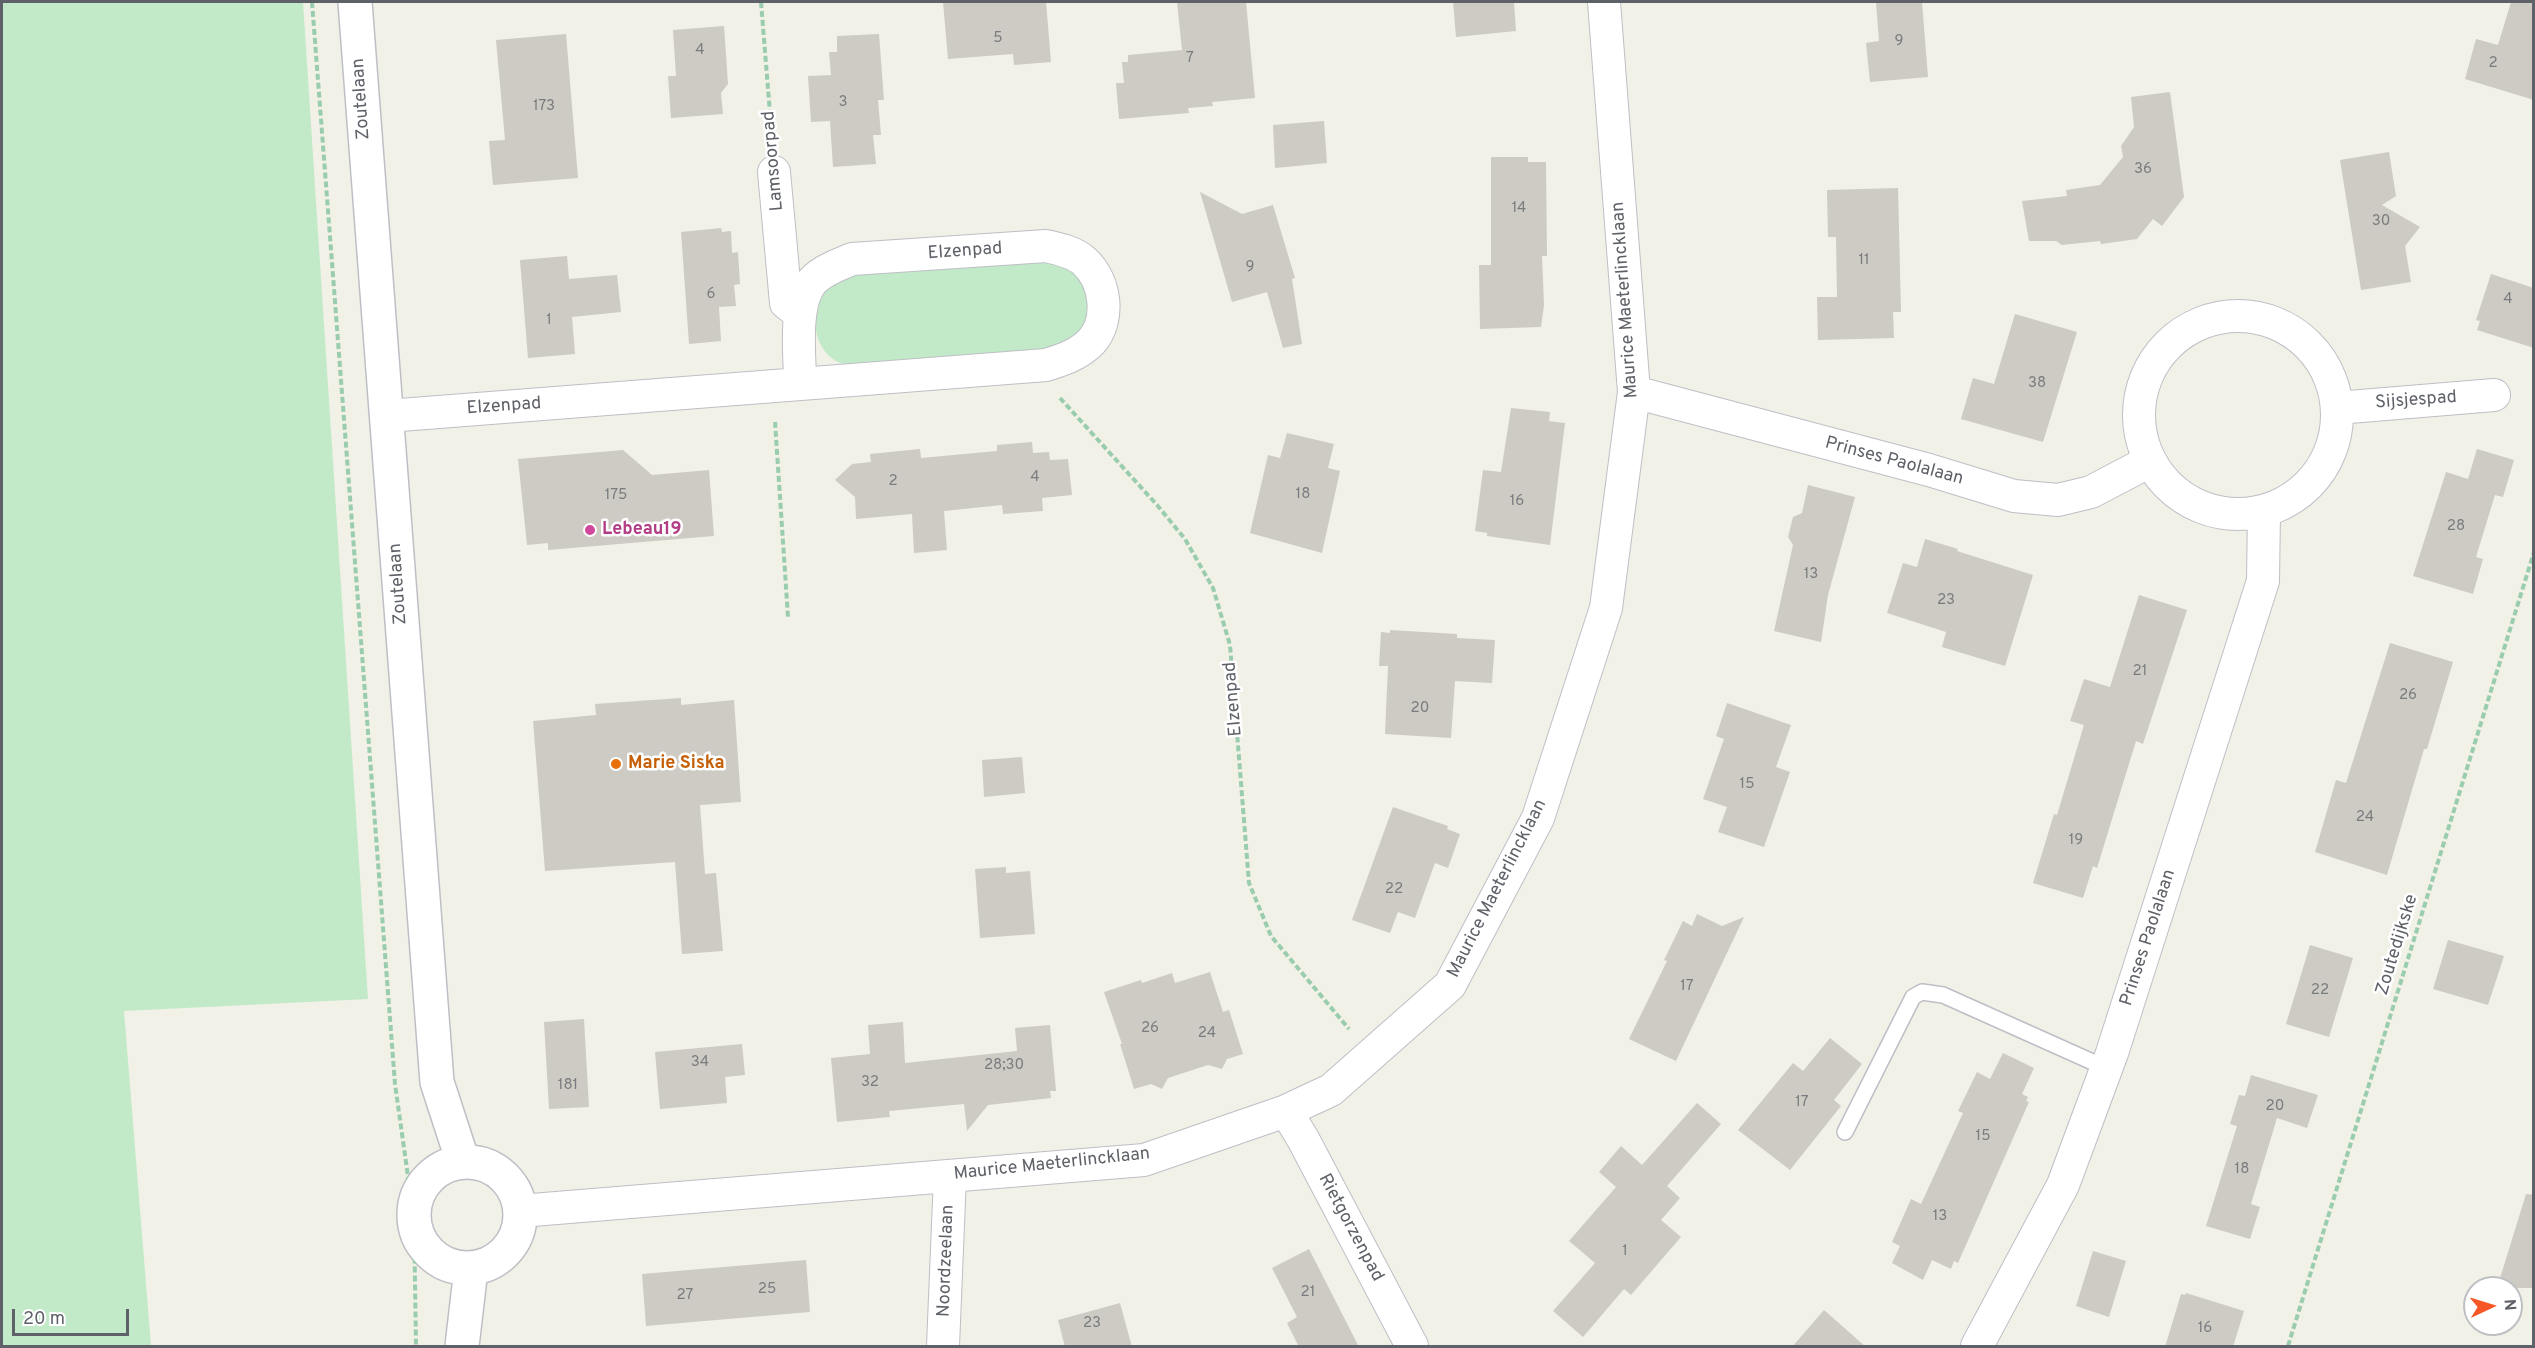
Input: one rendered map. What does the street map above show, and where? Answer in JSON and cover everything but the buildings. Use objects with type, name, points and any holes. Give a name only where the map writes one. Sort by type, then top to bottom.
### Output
[{"type":"street","name":"Zoutelaan","points":[[355,2],[437,1082],[463,1162]]},
{"type":"street","name":"Maurice Maeterlincklaan","points":[[520,1211],[1144,1160],[1286,1111],[1331,1090],[1450,985],[1538,818],[1606,608],[1635,392],[1604,2]]},
{"type":"street","name":"Lamsoorpad","points":[[774,172],[786,303],[800,314]]},
{"type":"street","name":"Elzenpad","points":[[387,416],[1046,365],[1078,353],[1092,340],[1102,323],[1103,299],[1097,278],[1084,261],[1065,250],[1046,246],[852,259],[828,270],[809,286],[800,314],[786,384]]},
{"type":"street","points":[[2227,316],[2259,317],[2288,329],[2313,350],[2330,377],[2337,408],[2334,442],[2319,472],[2295,497],[2264,511],[2231,515],[2198,506],[2170,488],[2150,461],[2140,431],[2139,399],[2150,368],[2169,343],[2195,325],[2227,316]]},
{"type":"street","name":"Prinses Paolalaan","points":[[1635,392],[1929,470],[2014,496],[2058,500],[2091,492],[2150,461]]},
{"type":"street","name":"Sijsjespad","points":[[2337,408],[2494,395]]},
{"type":"street","name":"Prinses Paolalaan","points":[[1977,1347],[2063,1185],[2106,1068],[2263,581],[2264,511]]},
{"type":"street","name":"Rietgorzenpad","points":[[1286,1111],[1303,1139],[1412,1347]]},
{"type":"street","points":[[463,1162],[483,1164],[502,1175],[514,1191],[520,1211],[518,1232],[507,1250],[491,1263],[471,1269],[450,1266],[432,1256],[419,1240],[414,1219],[416,1199],[427,1180],[443,1168],[463,1162]]},
{"type":"street","name":"Noordzeelaan","points":[[943,1347],[950,1176]]},
{"type":"street","points":[[462,1347],[471,1269]]},
{"type":"lane","points":[[1845,1132],[1913,997],[1922,992],[1942,995],[2106,1068]]},
{"type":"path","points":[[312,2],[394,1084],[414,1219],[416,1347]]},
{"type":"path","name":"Lamsoorpad","points":[[761,2],[774,172]]},
{"type":"path","name":"Elzenpad","points":[[1046,365],[1046,383],[1185,539],[1213,588],[1230,645],[1249,883],[1271,936],[1371,1055]]},
{"type":"path","points":[[786,384],[788,617]]},
{"type":"path","name":"Zoutedijkske","points":[[2288,1347],[2534,552]]},
{"type":"green space","points":[[2,2],[303,2],[368,999],[124,1011],[151,1346],[2,1346]]},
{"type":"green space","points":[[1046,259],[1075,268],[1092,300],[1082,334],[1054,351],[857,367],[840,363],[829,355],[817,336],[815,314],[823,293],[832,282],[851,272]]},
{"type":"place","name":"Lebeau19","points":[[590,530]]},
{"type":"place","name":"Marie Siska","points":[[616,764]]}]
